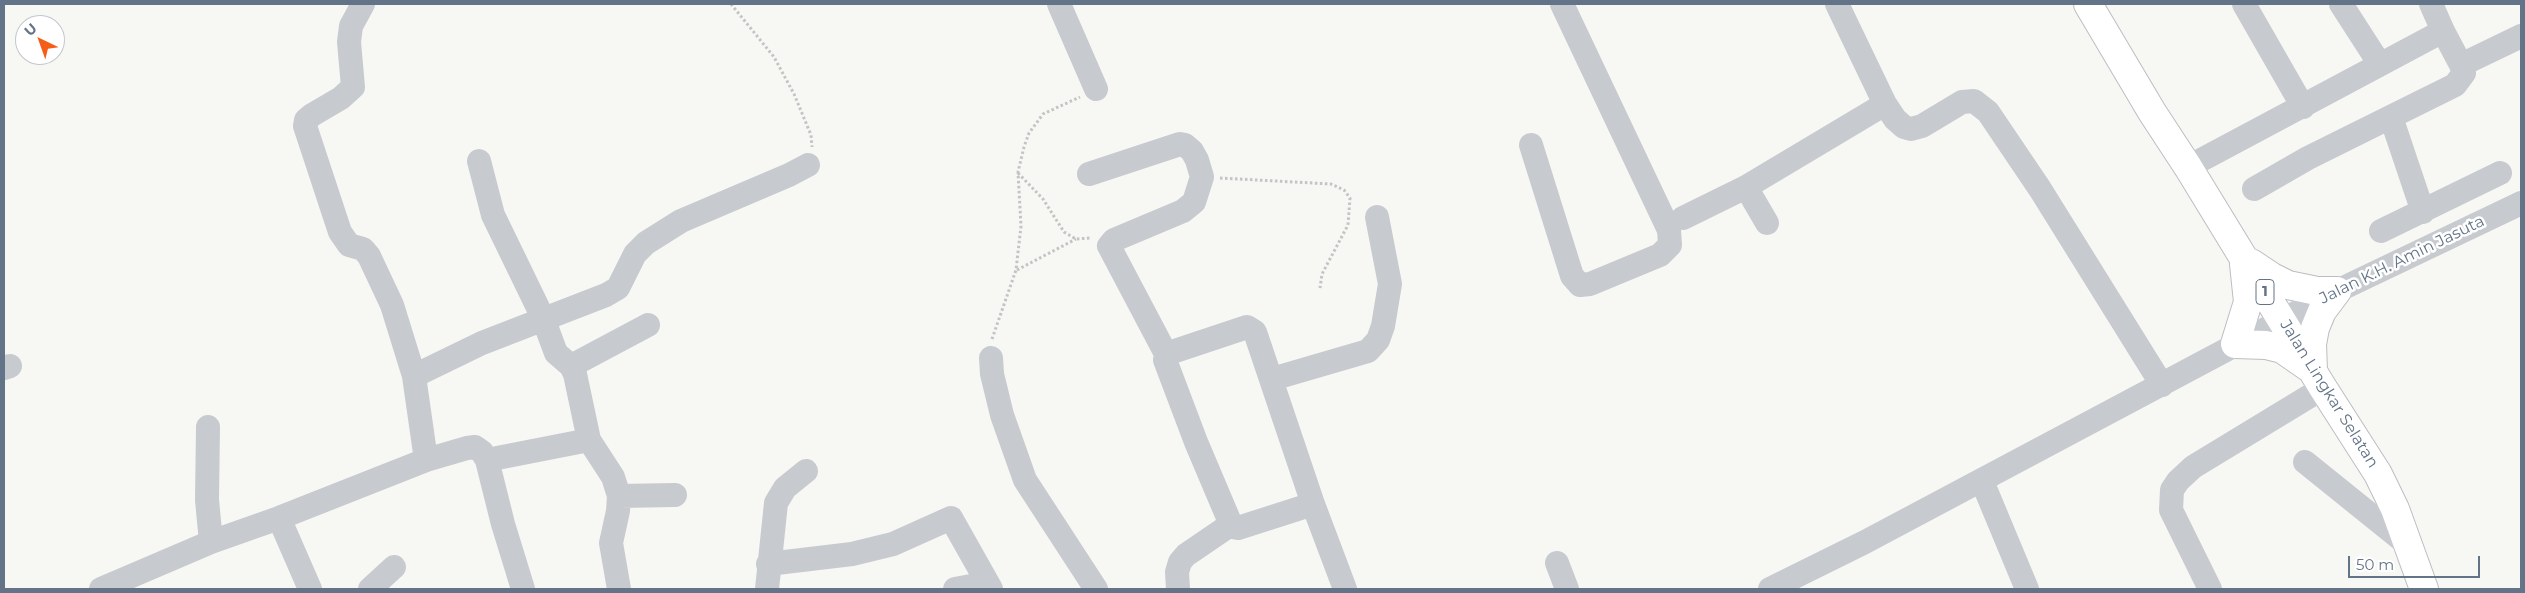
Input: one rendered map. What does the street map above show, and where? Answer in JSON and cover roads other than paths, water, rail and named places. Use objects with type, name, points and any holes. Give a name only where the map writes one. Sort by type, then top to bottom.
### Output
[{"type":"highway","name":"Jalan Lingkar Selatan","points":[[2088,4],[2152,112],[2378,474],[2395,509],[2424,589]]},
{"type":"highway","points":[[2243,258],[2272,278],[2288,284],[2317,291],[2337,291]]},
{"type":"highway","points":[[2243,258],[2248,302],[2235,344],[2266,345],[2282,349],[2318,380]]},
{"type":"highway","points":[[2318,380],[2312,344],[2315,328],[2322,311],[2337,291]]},
{"type":"street","points":[[363,4],[351,26],[349,42],[353,87],[341,98],[312,115],[306,120],[305,126],[340,232],[349,245],[363,249],[372,262],[392,305],[414,376],[426,460]]},
{"type":"street","points":[[1058,4],[1096,89]]},
{"type":"street","points":[[1531,145],[1572,276],[1580,285],[1590,284],[1660,255],[1670,245],[1669,230],[1562,4]]},
{"type":"street","points":[[1837,4],[1885,104],[1904,127],[1911,129],[1922,126],[1962,102],[1974,101],[1981,105],[2040,189],[2162,385]]},
{"type":"street","points":[[2244,4],[2302,106]]},
{"type":"street","points":[[2341,4],[2379,63]]},
{"type":"street","points":[[2254,189],[2308,158],[2455,85],[2464,73],[2442,31],[2431,4]]},
{"type":"street","points":[[2188,167],[2248,133],[2442,31]]},
{"type":"street","points":[[2461,65],[2521,36]]},
{"type":"street","points":[[1683,218],[1746,187],[1885,104]]},
{"type":"street","points":[[2391,117],[2423,212]]},
{"type":"street","points":[[1089,174],[1180,144],[1185,145],[1192,151],[1202,177],[1194,202],[1182,211],[1114,240],[1109,246],[1166,354],[1164,360],[1230,525],[1238,528],[1313,504]]},
{"type":"street","points":[[479,161],[493,214],[543,318],[556,353],[571,366],[575,374],[590,440],[606,464],[619,496],[618,512],[611,543],[619,589]]},
{"type":"street","points":[[414,376],[482,343],[606,295],[618,288],[635,254],[646,243],[681,220],[790,175],[808,164]]},
{"type":"street","points":[[2380,231],[2423,212],[2500,173]]},
{"type":"street","points":[[1746,187],[1767,224]]},
{"type":"street","name":"Jalan K.H. Amin Jasuta","points":[[1779,587],[2337,291],[2521,203]]},
{"type":"street","points":[[1272,379],[1368,351],[1378,340],[1383,326],[1390,274],[1377,218]]},
{"type":"street","points":[[571,366],[648,325]]},
{"type":"street","points":[[1166,354],[1250,328],[1255,332],[1313,504],[1345,589]]},
{"type":"street","points":[[991,358],[992,374],[1002,415],[1026,480],[1096,589]]},
{"type":"street","points":[[2210,589],[2171,510],[2172,490],[2178,480],[2193,467],[2318,380]]},
{"type":"street","points":[[208,427],[207,500],[211,542]]},
{"type":"street","points":[[487,460],[590,440]]},
{"type":"street","points":[[101,589],[211,542],[279,518],[426,460],[467,448],[475,448],[482,452],[487,460],[503,524],[523,589]]},
{"type":"street","points":[[2305,462],[2408,545]]},
{"type":"street","points":[[767,589],[768,564],[776,503],[785,488],[806,471]]},
{"type":"street","points":[[1982,480],[2027,589]]},
{"type":"street","points":[[619,496],[675,495]]},
{"type":"street","points":[[279,518],[310,589]]},
{"type":"street","points":[[768,564],[852,554],[893,544],[951,518],[989,586],[955,589]]},
{"type":"street","points":[[1178,589],[1177,572],[1180,562],[1186,555],[1230,525]]},
{"type":"street","points":[[1557,563],[1567,589]]},
{"type":"street","points":[[370,589],[394,567]]}]
